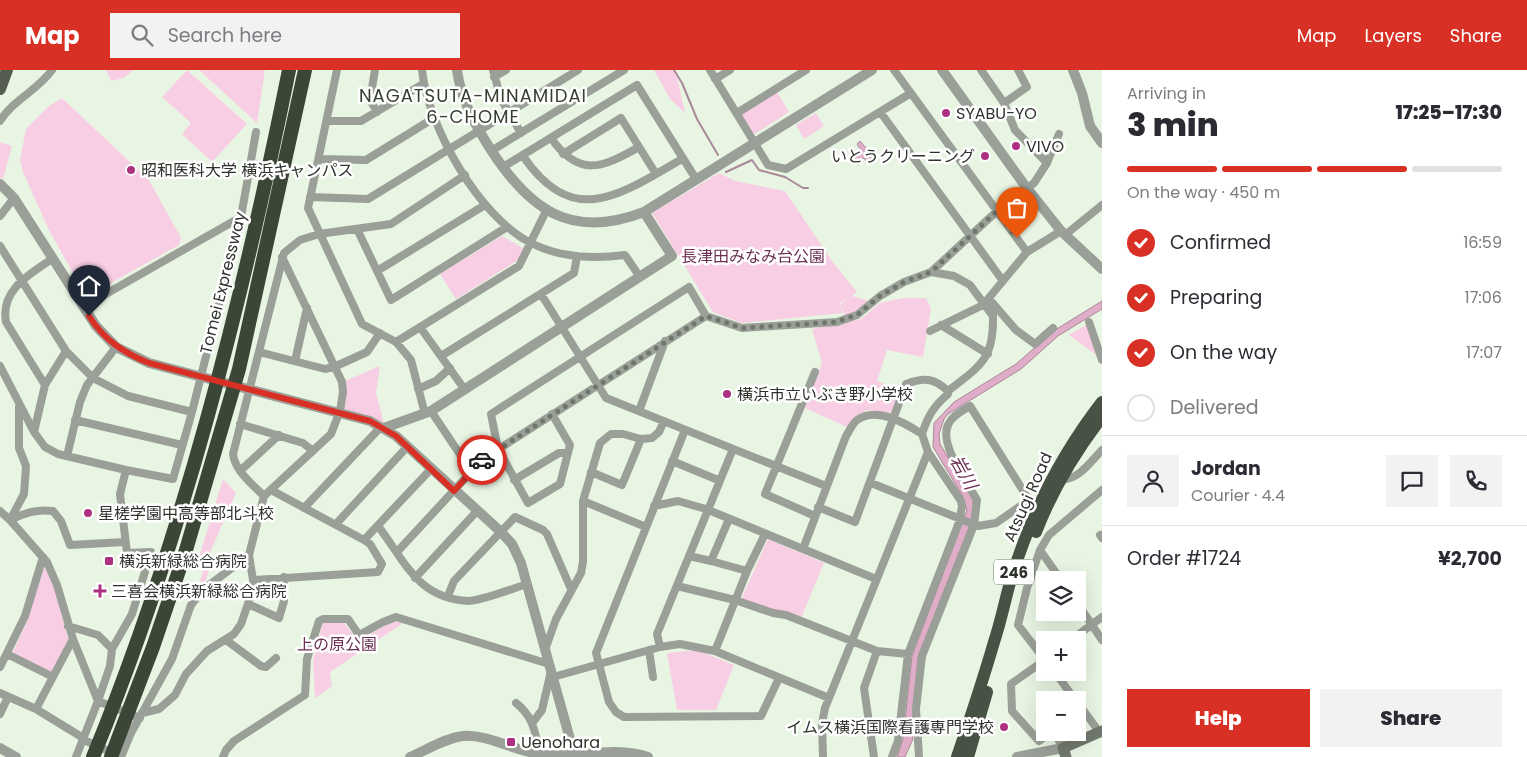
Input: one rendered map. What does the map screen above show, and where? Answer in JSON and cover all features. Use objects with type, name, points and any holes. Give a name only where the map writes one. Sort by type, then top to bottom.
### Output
[{"type":"highway","name":"Tomei Expressway","points":[[93,757],[117,700],[169,543],[217,380],[242,281],[290,70]]},
{"type":"highway","name":"Tomei Expressway","points":[[111,757],[138,712],[239,369],[305,70]]},
{"type":"highway","name":"Atsugi Road","points":[[957,757],[995,641],[1034,503],[1073,440],[1102,402]]},
{"type":"highway","name":"Atsugi Road","points":[[968,757],[1028,555],[1061,479],[1085,439],[1102,417]]},
{"type":"main road","points":[[0,90],[7,70]]},
{"type":"main road","points":[[1064,752],[1101,732]]},
{"type":"street","points":[[0,121],[10,108],[42,82],[52,70]]},
{"type":"street","points":[[337,70],[308,208],[362,324],[396,342],[411,360],[418,388],[428,412],[471,471]]},
{"type":"street","points":[[375,70],[370,100],[377,112]]},
{"type":"street","points":[[422,70],[423,84],[434,118],[450,148],[485,205],[507,227],[530,243],[556,253],[577,256],[625,255],[640,277]]},
{"type":"street","points":[[457,70],[466,106],[503,168],[521,191],[546,211],[582,222],[601,223],[628,218],[644,212],[872,70]]},
{"type":"street","points":[[506,70],[493,74],[501,100],[521,133]]},
{"type":"street","points":[[310,197],[368,199],[578,70]]},
{"type":"street","points":[[496,148],[624,70]]},
{"type":"street","points":[[710,70],[768,165],[786,169],[912,93]]},
{"type":"street","points":[[715,79],[730,70]]},
{"type":"street","points":[[737,113],[806,70]]},
{"type":"street","points":[[894,70],[1027,252]]},
{"type":"street","points":[[942,70],[1028,189],[1063,233],[1102,269]]},
{"type":"street","points":[[980,70],[1004,103],[1015,130],[1048,162]]},
{"type":"street","points":[[1004,103],[1027,87],[1018,70]]},
{"type":"street","points":[[1073,70],[1082,92],[1090,126],[1102,143]]},
{"type":"street","points":[[327,121],[361,122],[423,84]]},
{"type":"street","points":[[503,168],[637,85],[696,179]]},
{"type":"street","points":[[881,113],[969,237],[1003,281]]},
{"type":"street","points":[[319,158],[366,160],[434,118]]},
{"type":"street","points":[[563,154],[622,118],[656,174]]},
{"type":"street","points":[[0,366],[19,407],[45,447],[67,456],[173,479],[241,218],[256,132]]},
{"type":"street","points":[[552,414],[570,445],[560,484],[528,503],[498,449],[490,412],[581,357],[690,287],[706,316],[742,328],[837,322],[857,315],[880,296],[904,282],[931,272],[996,212],[1028,189],[1048,162],[1059,134]]},
{"type":"street","points":[[551,138],[563,154],[582,165],[597,166],[615,160],[639,146]]},
{"type":"street","points":[[523,156],[532,169],[551,187],[582,198],[613,196],[682,159]]},
{"type":"street","points":[[264,496],[240,471],[234,461],[233,454],[282,257],[288,248],[300,240],[319,234],[391,224],[465,175]]},
{"type":"street","points":[[0,184],[14,198],[96,326],[116,347],[149,363],[340,411],[370,421],[384,428],[407,447],[501,532],[512,544],[522,564],[574,756]]},
{"type":"street","points":[[0,216],[14,198]]},
{"type":"street","points":[[930,331],[987,301],[1027,252],[1063,233],[1102,204]]},
{"type":"street","points":[[377,270],[485,205]]},
{"type":"street","points":[[396,342],[519,266],[546,211]]},
{"type":"street","points":[[304,508],[378,430],[428,412],[472,388],[672,256],[644,212]]},
{"type":"street","points":[[83,307],[241,218]]},
{"type":"street","points":[[357,229],[391,300],[507,227]]},
{"type":"street","points":[[0,246],[66,351],[93,378],[128,396],[192,412]]},
{"type":"street","points":[[441,356],[574,274],[577,256]]},
{"type":"street","points":[[98,701],[138,712],[159,709],[175,695],[186,674],[207,651],[234,634],[241,624],[254,580],[250,555],[264,496],[331,434],[340,411],[343,392],[342,382],[282,257]]},
{"type":"street","points":[[45,385],[6,322],[5,310],[9,296],[21,280],[52,259]]},
{"type":"street","points":[[931,272],[954,276],[970,285],[1016,330],[1035,344],[1053,328]]},
{"type":"street","points":[[541,294],[606,398],[826,486]]},
{"type":"street","points":[[892,757],[898,741],[908,654],[961,519],[961,501],[928,452],[922,434],[934,406],[948,394],[948,391],[971,373],[988,354],[993,316],[987,301]]},
{"type":"street","points":[[295,361],[307,308]]},
{"type":"street","points":[[397,552],[471,471],[498,449],[706,316]]},
{"type":"street","points":[[1089,322],[1102,360]]},
{"type":"street","points":[[941,325],[988,354]]},
{"type":"street","points":[[420,327],[450,368],[472,388]]},
{"type":"street","points":[[259,352],[324,369],[334,367],[367,352],[380,333]]},
{"type":"street","points":[[639,411],[665,341]]},
{"type":"street","points":[[67,456],[80,402],[93,378],[116,347]]},
{"type":"street","points":[[34,432],[45,385],[66,351]]},
{"type":"street","points":[[418,388],[436,381],[450,368]]},
{"type":"street","points":[[815,372],[765,494],[816,516]]},
{"type":"street","points":[[818,507],[855,522],[906,384],[916,380],[932,379],[948,391]]},
{"type":"street","points":[[871,483],[974,524],[984,526],[996,523],[1034,503],[970,406],[953,417],[947,425],[945,435],[947,448],[977,500],[974,524],[922,656],[916,709],[919,757]]},
{"type":"street","points":[[10,520],[24,494],[26,466],[19,448],[19,407]]},
{"type":"street","points":[[803,549],[846,436],[856,421],[870,415],[886,416],[922,434]]},
{"type":"street","points":[[75,420],[182,445]]},
{"type":"street","points":[[545,650],[571,589],[581,573],[583,562],[583,501],[600,443],[611,434],[623,434],[641,439],[652,438],[659,432],[664,421]]},
{"type":"street","points":[[240,424],[302,443],[313,451]]},
{"type":"street","points":[[685,430],[596,653],[609,702],[616,712],[624,718],[761,716],[779,678]]},
{"type":"street","points":[[240,471],[279,435]]},
{"type":"street","points":[[591,472],[622,485],[641,439]]},
{"type":"street","points":[[336,524],[407,447]]},
{"type":"street","points":[[660,647],[656,634],[677,586],[718,480],[733,449]]},
{"type":"street","points":[[1061,479],[1066,480],[1082,471],[1102,450]]},
{"type":"street","points":[[822,757],[822,723],[829,698],[928,452]]},
{"type":"street","points":[[514,480],[559,453],[568,453]]},
{"type":"street","points":[[672,461],[718,480]]},
{"type":"street","points":[[364,540],[431,469]]},
{"type":"street","points":[[76,757],[84,740],[110,666],[112,649],[132,614],[151,552],[127,553],[120,494],[126,470]]},
{"type":"street","points":[[254,580],[378,572],[382,564],[370,544],[364,540],[271,490]]},
{"type":"street","points":[[1036,648],[1018,625],[1027,588],[1040,550],[1049,535],[1102,490]]},
{"type":"street","points":[[583,501],[646,527]]},
{"type":"street","points":[[654,506],[678,501],[706,509],[876,578]]},
{"type":"street","points":[[10,520],[24,513],[42,510],[53,511],[60,521],[70,545],[125,542]]},
{"type":"street","points":[[0,511],[43,557],[57,585],[68,626],[98,701]]},
{"type":"street","points":[[415,578],[477,511]]},
{"type":"street","points":[[448,596],[454,581],[515,516],[543,530],[571,589]]},
{"type":"street","points":[[711,561],[729,519]]},
{"type":"street","points":[[378,526],[415,578],[426,588],[470,601],[527,584]]},
{"type":"street","points":[[715,651],[747,571],[765,534]]},
{"type":"street","points":[[1040,550],[1055,571]]},
{"type":"street","points":[[0,693],[36,709],[84,740],[121,757],[138,712],[172,659],[191,605],[204,588],[250,555]]},
{"type":"street","points":[[689,556],[747,571]]},
{"type":"street","points":[[0,667],[25,616],[43,557]]},
{"type":"street","points":[[248,604],[278,618],[284,601],[284,577]]},
{"type":"street","points":[[677,586],[735,600],[773,613],[786,614],[877,650],[908,654]]},
{"type":"street","points":[[1086,616],[1102,640]]},
{"type":"street","points":[[223,757],[234,741],[305,695],[307,659],[319,621],[323,619],[348,619],[360,635],[382,622],[396,617],[551,670],[599,665],[660,647],[680,644],[715,651],[829,698]]},
{"type":"street","points":[[1084,631],[1102,617]]},
{"type":"street","points":[[68,626],[98,635],[112,649]]},
{"type":"street","points":[[36,709],[73,639]]},
{"type":"street","points":[[226,640],[266,668],[276,658]]},
{"type":"street","points":[[649,650],[654,677]]},
{"type":"street","points":[[874,757],[864,688],[877,650]]},
{"type":"street","points":[[7,654],[53,677]]},
{"type":"street","points":[[1036,666],[1011,684],[1012,711],[1036,738]]},
{"type":"street","points":[[533,722],[542,710],[551,670]]},
{"type":"street","points":[[0,714],[8,697]]},
{"type":"street","points":[[516,703],[527,712],[533,722],[540,754]]},
{"type":"street","points":[[1086,713],[1101,732]]},
{"type":"street","points":[[410,757],[454,738],[470,736],[540,754],[574,756],[630,753],[648,757]]},
{"type":"street","points":[[1017,757],[1064,752],[1058,741]]},
{"type":"street","points":[[0,748],[16,757]]},
{"type":"green space","points":[[106,70],[133,70],[124,78],[111,81]]},
{"type":"green space","points":[[187,70],[247,124],[212,162],[182,134],[191,123],[162,97]]},
{"type":"green space","points":[[199,70],[265,70],[257,123]]},
{"type":"green space","points":[[654,70],[673,70],[677,77],[685,113],[670,99]]},
{"type":"green space","points":[[777,92],[789,112],[753,135],[740,115]]},
{"type":"green space","points":[[62,98],[149,180],[181,238],[179,245],[86,297],[48,228],[23,172],[20,160],[26,129],[49,106]]},
{"type":"green space","points":[[816,113],[824,126],[804,139],[796,125]]},
{"type":"green space","points":[[0,142],[12,146],[3,179],[0,178]]},
{"type":"green space","name":"長津田みなみ台公園","points":[[719,173],[735,181],[785,191],[832,261],[857,292],[852,296],[869,301],[856,311],[845,316],[840,304],[850,297],[839,303],[843,313],[741,323],[713,312],[652,213]]},
{"type":"green space","points":[[502,236],[523,248],[518,260],[456,299],[440,274]]},
{"type":"green space","points":[[903,298],[926,298],[931,308],[923,357],[887,350],[877,381],[900,390],[894,413],[867,410],[847,427],[805,408],[822,363],[812,329],[861,319],[880,303]]},
{"type":"green space","points":[[1088,324],[1099,357],[1069,335]]},
{"type":"green space","points":[[380,366],[376,393],[384,424],[344,409],[347,391],[345,381]]},
{"type":"green space","points":[[223,479],[236,493],[209,555],[209,569],[205,585],[200,581],[204,568],[200,554]]},
{"type":"green space","points":[[768,539],[824,563],[801,618],[741,600]]},
{"type":"green space","points":[[45,563],[54,587],[69,641],[51,674],[12,654],[25,626]]},
{"type":"green space","points":[[281,581],[282,600],[257,589],[260,583]]},
{"type":"green space","name":"上の原公園","points":[[393,621],[403,623],[330,672],[332,686],[315,698],[313,661],[322,625],[325,623],[344,623],[358,641]]},
{"type":"green space","points":[[697,650],[734,665],[716,710],[677,710],[667,653]]},
{"type":"shaded area","points":[[860,141],[865,147],[871,149],[871,164],[866,162],[864,157],[858,165],[852,162],[862,152],[857,144]]},
{"type":"shaded area","points":[[1102,301],[1102,309],[1058,336],[1021,369],[948,414],[944,419],[939,434],[940,444],[973,499],[973,517],[918,657],[911,730],[913,739],[905,757],[897,757],[903,739],[912,656],[967,510],[962,495],[933,447],[934,423],[954,402],[1016,364],[1055,330]]},
{"type":"waterway","points":[[674,70],[682,83],[697,119],[718,155]]},
{"type":"waterway","points":[[726,172],[752,160],[759,170],[785,177],[803,188],[808,188]]},
{"type":"way so far","points":[[482,460],[706,316],[742,328],[837,322],[857,315],[880,296],[904,282],[931,272],[996,212],[1017,238]]},
{"type":"place","name":"SYABU-YO","points":[[946,113]]},
{"type":"place","name":"VIVO","points":[[1016,146]]},
{"type":"place","name":"いとうクリーニング","points":[[985,156]]},
{"type":"place","name":"昭和医科大学 横浜キャンパス","points":[[131,170]]},
{"type":"place","name":"横浜市立いぶき野小学校","points":[[727,394]]},
{"type":"place","name":"星槎学園中高等部北斗校","points":[[88,513]]},
{"type":"place","name":"横浜新緑総合病院","points":[[109,561]]},
{"type":"place","name":"三喜会横浜新緑総合病院","points":[[100,591]]},
{"type":"place","name":"イムス横浜国際看護専門学校","points":[[1004,727]]},
{"type":"place","name":"Uenohara","points":[[511,742]]},
{"type":"district","name":"NAGATSUTA-MINAMIDAI 6-CHOME","points":[[473,105]]},
{"type":"route","points":[[89,316],[106,338],[132,357],[149,363],[340,411],[370,421],[396,436],[454,491],[482,460]]},
{"type":"water label","name":"岩川","points":[[964,472]]}]
